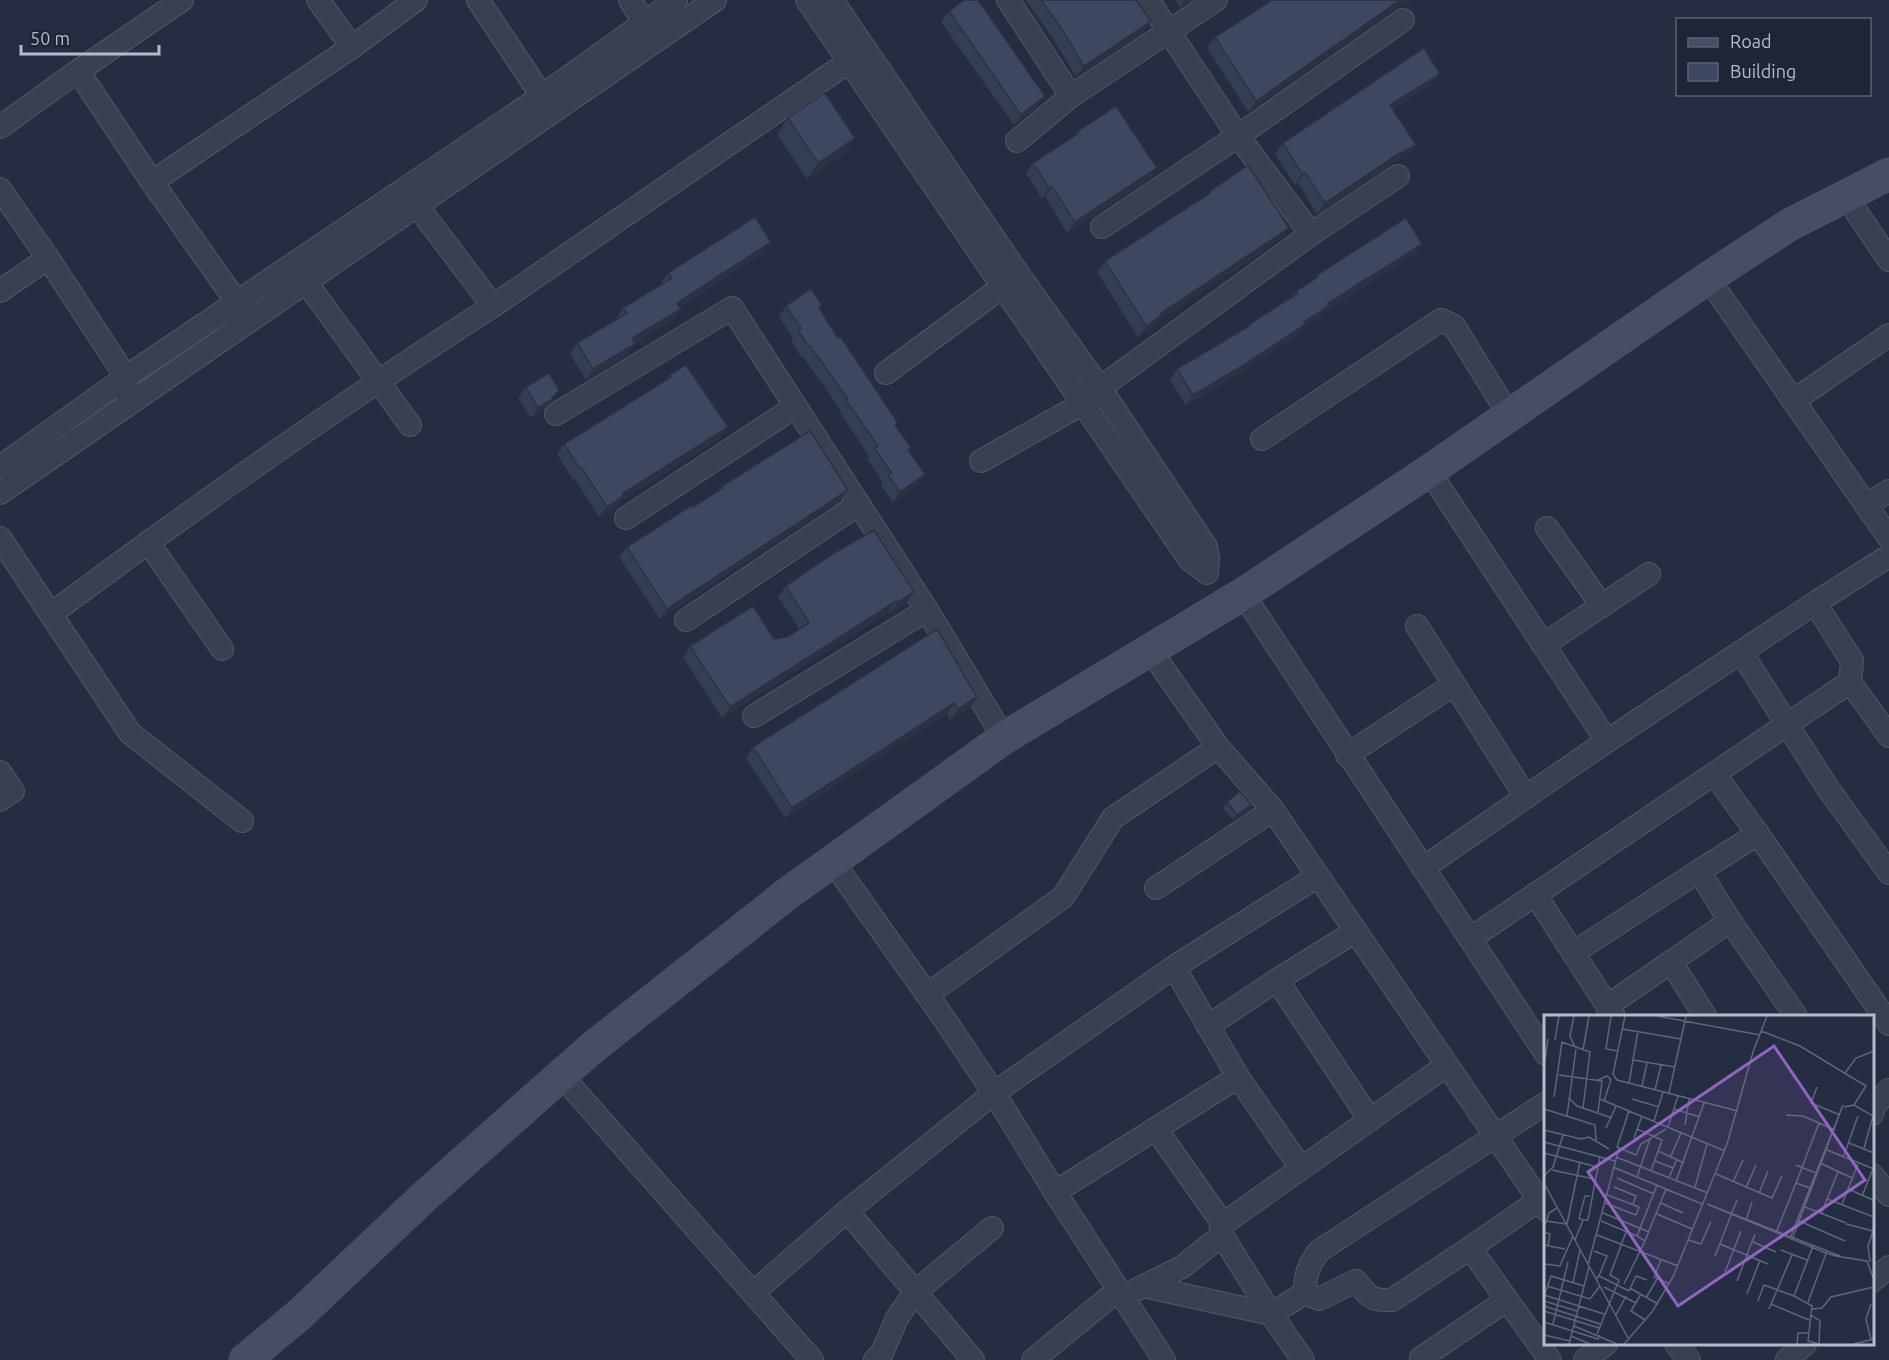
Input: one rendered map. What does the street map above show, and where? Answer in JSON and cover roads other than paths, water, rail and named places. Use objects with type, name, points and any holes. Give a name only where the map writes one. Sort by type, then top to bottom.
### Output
[{"type":"street","points":[[0,127],[78,71],[156,7],[182,0]]},
{"type":"street","points":[[318,0],[352,46]]},
{"type":"street","points":[[152,183],[416,0]]},
{"type":"street","points":[[478,0],[542,96],[540,120]]},
{"type":"street","points":[[630,0],[650,32]]},
{"type":"street","points":[[411,197],[540,120],[650,32],[676,0]]},
{"type":"street","points":[[0,493],[230,335],[300,273],[411,197],[542,96],[650,32],[715,0]]},
{"type":"street","points":[[807,0],[858,56],[1010,281],[1082,404],[1190,559],[1233,600],[1347,755],[1471,938],[1544,1052]]},
{"type":"street","points":[[832,0],[858,56]]},
{"type":"street","points":[[1008,0],[1071,96]]},
{"type":"street","points":[[1148,0],[1238,136],[1311,234]]},
{"type":"street","points":[[1017,141],[1071,96],[1216,0]]},
{"type":"street","points":[[1102,227],[1238,136],[1403,20]]},
{"type":"street","points":[[51,614],[148,542],[378,380],[493,306],[858,56]]},
{"type":"street","points":[[78,71],[152,183],[236,302],[230,335]]},
{"type":"street","points":[[245,1360],[299,1315],[426,1195],[592,1048],[787,894],[1004,738],[1233,600],[1429,471],[1708,278],[1789,225],[1889,174]]},
{"type":"street","points":[[981,461],[1082,404],[1100,388],[1311,234],[1398,176]]},
{"type":"street","points":[[0,189],[126,377],[124,408]]},
{"type":"street","points":[[1845,195],[1889,260]]},
{"type":"street","points":[[411,197],[493,306]]},
{"type":"street","points":[[0,291],[48,258]]},
{"type":"street","points":[[0,467],[236,302],[300,273]]},
{"type":"street","points":[[300,273],[410,425]]},
{"type":"street","points":[[1708,278],[1889,538]]},
{"type":"street","points":[[886,373],[1010,281]]},
{"type":"street","points":[[1010,281],[1100,388],[1206,547],[1207,573]]},
{"type":"street","points":[[556,414],[732,308],[927,610],[1004,738]]},
{"type":"street","points":[[1262,439],[1441,320],[1454,326],[1509,415]]},
{"type":"street","points":[[1793,401],[1889,335]]},
{"type":"street","points":[[626,518],[795,407]]},
{"type":"street","points":[[1429,471],[1607,741]]},
{"type":"street","points":[[1866,505],[1889,491]]},
{"type":"street","points":[[686,620],[859,504]]},
{"type":"street","points":[[1547,528],[1602,606]]},
{"type":"street","points":[[0,538],[130,733],[242,820]]},
{"type":"street","points":[[148,542],[222,649]]},
{"type":"street","points":[[1423,868],[1607,741],[1889,556]]},
{"type":"street","points":[[1544,645],[1649,574]]},
{"type":"street","points":[[1815,603],[1852,661],[1850,682],[1889,736]]},
{"type":"street","points":[[754,716],[927,610]]},
{"type":"street","points":[[1417,626],[1526,797]]},
{"type":"street","points":[[1150,650],[1218,747],[1274,810],[1542,1205],[1470,1248],[1392,1300],[1377,1301],[1368,1296],[1356,1281],[1319,1299],[1305,1293]]},
{"type":"street","points":[[1741,652],[1787,725],[1889,873]]},
{"type":"street","points":[[1471,938],[1850,682]]},
{"type":"street","points":[[1347,755],[1453,685]]},
{"type":"street","points":[[927,995],[1063,897],[1113,818],[1218,747]]},
{"type":"street","points":[[0,772],[13,791],[0,800]]},
{"type":"street","points":[[1715,775],[1889,1024]]},
{"type":"street","points":[[1156,888],[1274,810]]},
{"type":"street","points":[[1573,953],[1758,834]]},
{"type":"street","points":[[833,862],[994,1093],[1164,1360]]},
{"type":"street","points":[[1699,871],[1730,921],[1795,1015]]},
{"type":"street","points":[[753,1293],[847,1211],[994,1093],[1174,967],[1318,876]]},
{"type":"street","points":[[1535,894],[1611,1011],[1671,962],[1730,921]]},
{"type":"street","points":[[1208,1026],[1276,980],[1356,931]]},
{"type":"street","points":[[1671,962],[1704,1015]]},
{"type":"street","points":[[1174,967],[1238,1077],[1301,1168]]},
{"type":"street","points":[[1276,980],[1370,1120]]},
{"type":"street","points":[[1033,1360],[1121,1293],[1143,1286],[1182,1267],[1223,1229],[1301,1168],[1447,1065]]},
{"type":"street","points":[[561,1075],[812,1360]]},
{"type":"street","points":[[1055,1192],[1238,1077]]},
{"type":"street","points":[[1874,1108],[1889,1090]]},
{"type":"street","points":[[1305,1293],[1304,1279],[1311,1262],[1319,1251],[1544,1104]]},
{"type":"street","points":[[1156,1129],[1223,1229],[1270,1314],[1303,1360]]},
{"type":"street","points":[[1874,1177],[1889,1195]]},
{"type":"street","points":[[847,1211],[973,1360]]},
{"type":"street","points":[[875,1360],[882,1353],[897,1318],[915,1292],[992,1228]]},
{"type":"street","points":[[1470,1248],[1550,1360]]},
{"type":"street","points":[[1143,1286],[1270,1314],[1305,1293]]},
{"type":"street","points":[[1421,1358],[1507,1300]]},
{"type":"street","points":[[1585,1360],[1605,1345]]},
{"type":"street","points":[[1677,1345],[1689,1360]]}]
